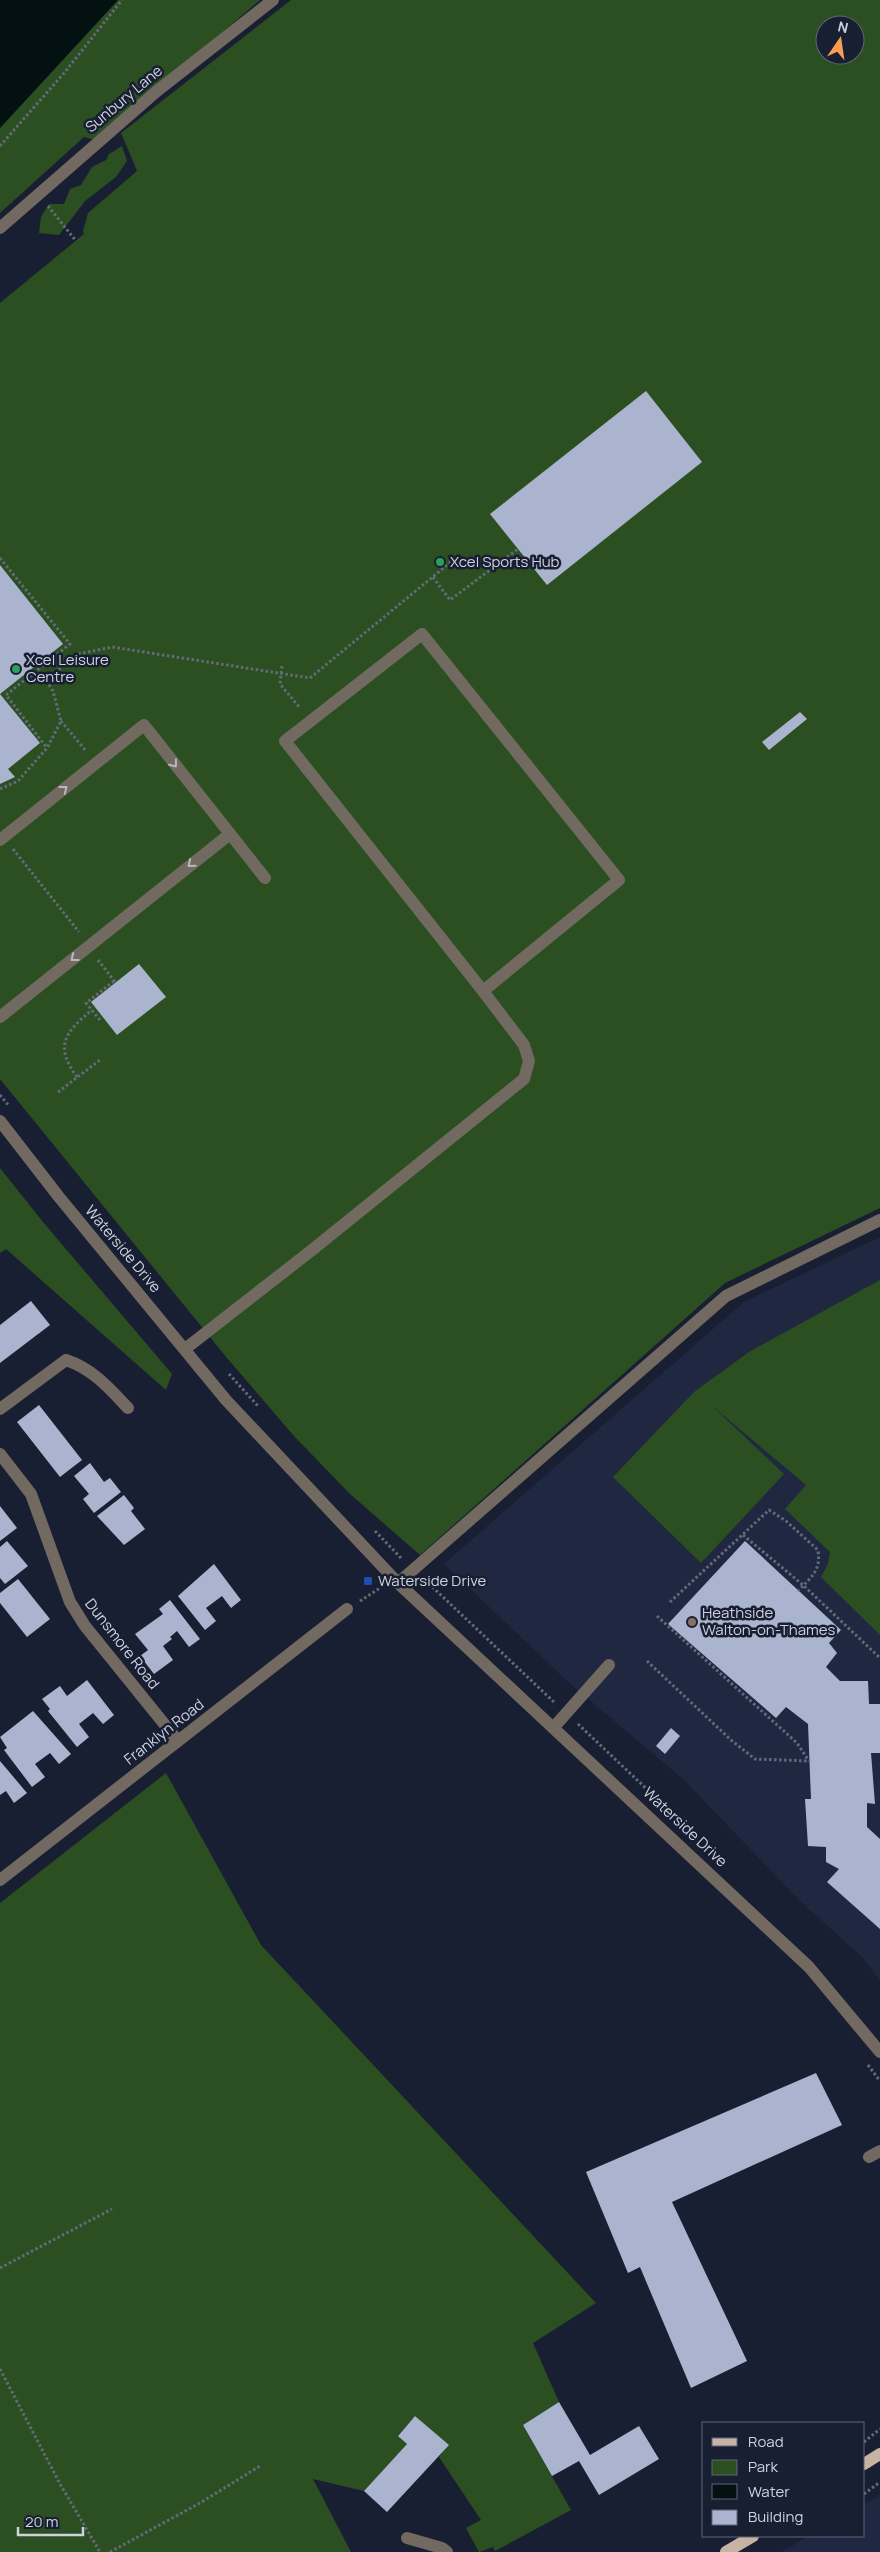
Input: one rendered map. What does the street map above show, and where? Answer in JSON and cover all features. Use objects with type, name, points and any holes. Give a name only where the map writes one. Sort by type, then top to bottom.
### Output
[{"type":"main road","points":[[865,2463],[880,2454]]},
{"type":"main road","points":[[726,2552],[751,2537]]},
{"type":"street","name":"Sunbury Lane","points":[[0,228],[157,91],[273,0]]},
{"type":"street","points":[[185,1349],[524,1079],[528,1070],[527,1053],[483,991],[285,741],[422,634],[619,880],[483,991]]},
{"type":"street","points":[[2,839],[144,725],[266,878]]},
{"type":"street","points":[[0,1016],[230,834]]},
{"type":"street","name":"Waterside Drive","points":[[0,1121],[59,1197],[226,1400],[398,1582],[809,1967],[880,2052]]},
{"type":"street","points":[[398,1582],[726,1296],[880,1220]]},
{"type":"street","points":[[0,1409],[66,1360],[80,1364],[98,1376],[128,1408]]},
{"type":"street","name":"Dunsmore Road","points":[[0,1454],[31,1494],[70,1602],[85,1626],[178,1741]]},
{"type":"street","name":"Franklyn Road","points":[[0,1880],[347,1609]]},
{"type":"street","points":[[554,1727],[609,1665]]},
{"type":"street","points":[[406,2538],[442,2548],[447,2552]]},
{"type":"path","points":[[0,146],[65,72],[122,0]]},
{"type":"path","points":[[50,208],[76,241]]},
{"type":"path","points":[[433,577],[450,600],[518,549]]},
{"type":"path","points":[[0,558],[70,644],[6,695],[47,748]]},
{"type":"path","points":[[47,679],[78,654],[112,647],[310,678],[452,561]]},
{"type":"path","points":[[282,666],[280,684],[312,721]]},
{"type":"path","points":[[39,669],[53,691],[61,721],[96,765]]},
{"type":"path","points":[[0,789],[18,781],[47,748],[61,721]]},
{"type":"path","points":[[2,839],[115,982],[86,1003],[100,1020]]},
{"type":"path","points":[[77,1077],[65,1056],[66,1039],[79,1021],[92,1010]]},
{"type":"path","points":[[58,1092],[100,1060]]},
{"type":"path","points":[[670,1602],[769,1510],[786,1521],[818,1550],[820,1562],[817,1570],[798,1591]]},
{"type":"path","points":[[743,1535],[803,1585],[880,1658]]},
{"type":"path","points":[[347,1609],[383,1586]]},
{"type":"path","points":[[647,1661],[726,1735],[755,1759],[809,1761],[797,1743],[657,1616]]},
{"type":"path","points":[[0,2268],[112,2209]]},
{"type":"path","points":[[0,2369],[60,2484],[100,2552]]},
{"type":"path","points":[[865,2441],[880,2429]]},
{"type":"path","points":[[110,2552],[200,2503],[260,2466]]},
{"type":"path","points":[[865,2493],[880,2482]]},
{"type":"shaded area","name":"Heathside Walton-on-Thames","points":[[880,1237],[880,1981],[863,1958],[799,1900],[685,1781],[566,1680],[444,1564],[744,1302]]},
{"type":"shaded area","points":[[880,2495],[880,2552],[781,2552],[807,2537],[865,2537],[865,2503]]},
{"type":"green space","points":[[118,0],[260,0],[96,140],[84,137],[0,213],[0,128]]},
{"type":"green space","name":"Xcel Sports Hub","points":[[291,0],[880,0],[880,1208],[725,1283],[420,1555],[350,1494],[293,1435],[227,1358],[0,1079],[0,303],[84,234],[83,231],[88,213],[137,171],[121,133]]},
{"type":"green space","points":[[122,146],[127,161],[116,177],[85,201],[59,235],[39,233],[41,217],[49,204],[64,204],[70,189],[81,185],[92,167],[106,160],[109,154]]},
{"type":"green space","points":[[0,1168],[43,1222],[172,1374],[166,1390],[6,1249],[0,1253]]},
{"type":"green space","points":[[880,1280],[880,1635],[821,1577],[828,1564],[830,1552],[785,1509],[806,1485],[711,1405],[784,1474],[701,1563],[613,1477],[694,1392],[749,1352]]},
{"type":"green space","points":[[166,1773],[261,1945],[596,2303],[533,2343],[559,2402],[523,2425],[571,2510],[495,2551],[493,2547],[479,2552],[466,2528],[481,2520],[439,2457],[448,2445],[415,2416],[398,2435],[407,2444],[364,2491],[313,2479],[351,2552],[0,2552],[0,1903]]},
{"type":"water","points":[[0,0],[118,0],[0,128]]},
{"type":"building","points":[[646,391],[702,462],[547,585],[490,514]]},
{"type":"building","name":"Xcel Leisure Centre","points":[[0,565],[63,644],[0,694]]},
{"type":"building","points":[[0,694],[40,743],[8,769],[15,777],[0,784]]},
{"type":"building","points":[[800,712],[807,719],[769,750],[762,742]]},
{"type":"building","points":[[139,964],[166,997],[117,1035],[91,1002]]},
{"type":"building","points":[[31,1301],[50,1325],[0,1363],[0,1325]]},
{"type":"building","points":[[39,1405],[82,1460],[60,1477],[17,1422]]},
{"type":"building","points":[[90,1463],[104,1482],[110,1478],[121,1492],[94,1513],[83,1499],[89,1494],[74,1476]]},
{"type":"building","points":[[124,1495],[134,1508],[131,1511],[145,1529],[124,1545],[97,1516]]},
{"type":"building","points":[[0,1506],[17,1528],[0,1541]]},
{"type":"building","points":[[7,1541],[28,1566],[5,1584],[0,1578],[0,1547]]},
{"type":"building","points":[[745,1541],[841,1630],[829,1643],[837,1653],[826,1667],[840,1681],[868,1681],[869,1704],[880,1704],[880,1753],[871,1753],[875,1804],[867,1803],[867,1827],[880,1839],[880,1929],[827,1882],[839,1869],[826,1862],[826,1847],[808,1846],[805,1799],[811,1799],[808,1724],[786,1707],[776,1718],[668,1624]]},
{"type":"building","points":[[214,1564],[241,1600],[231,1608],[222,1596],[206,1608],[216,1621],[205,1630],[178,1596]]},
{"type":"building","points":[[18,1579],[50,1619],[27,1637],[0,1603],[0,1593]]},
{"type":"building","points":[[170,1600],[200,1639],[189,1647],[177,1631],[170,1637],[172,1639],[163,1646],[173,1660],[154,1674],[140,1656],[148,1650],[135,1634],[163,1614],[159,1609]]},
{"type":"building","points":[[87,1680],[114,1715],[103,1724],[93,1713],[79,1724],[89,1737],[77,1747],[48,1711],[50,1709],[42,1699],[60,1686],[67,1696]]},
{"type":"building","points":[[33,1711],[71,1754],[59,1764],[50,1753],[35,1764],[45,1777],[32,1787],[4,1750],[7,1748],[0,1737]]},
{"type":"building","points":[[671,1728],[680,1736],[665,1754],[656,1746]]},
{"type":"building","points":[[0,1761],[27,1793],[14,1803],[6,1791],[0,1795]]},
{"type":"building","points":[[816,2073],[842,2125],[672,2202],[747,2361],[691,2388],[640,2267],[628,2273],[586,2172]]},
{"type":"building","points":[[559,2402],[590,2455],[639,2426],[659,2459],[599,2495],[579,2461],[552,2476],[523,2425]]},
{"type":"building","points":[[415,2416],[449,2445],[387,2512],[364,2491],[407,2444],[398,2436]]},
{"type":"place","name":"Xcel Sports Hub","points":[[440,562]]},
{"type":"place","name":"Xcel Leisure Centre","points":[[16,669]]},
{"type":"place","name":"Waterside Drive","points":[[368,1581]]},
{"type":"place","name":"Heathside Walton-on-Thames","points":[[692,1622]]}]
